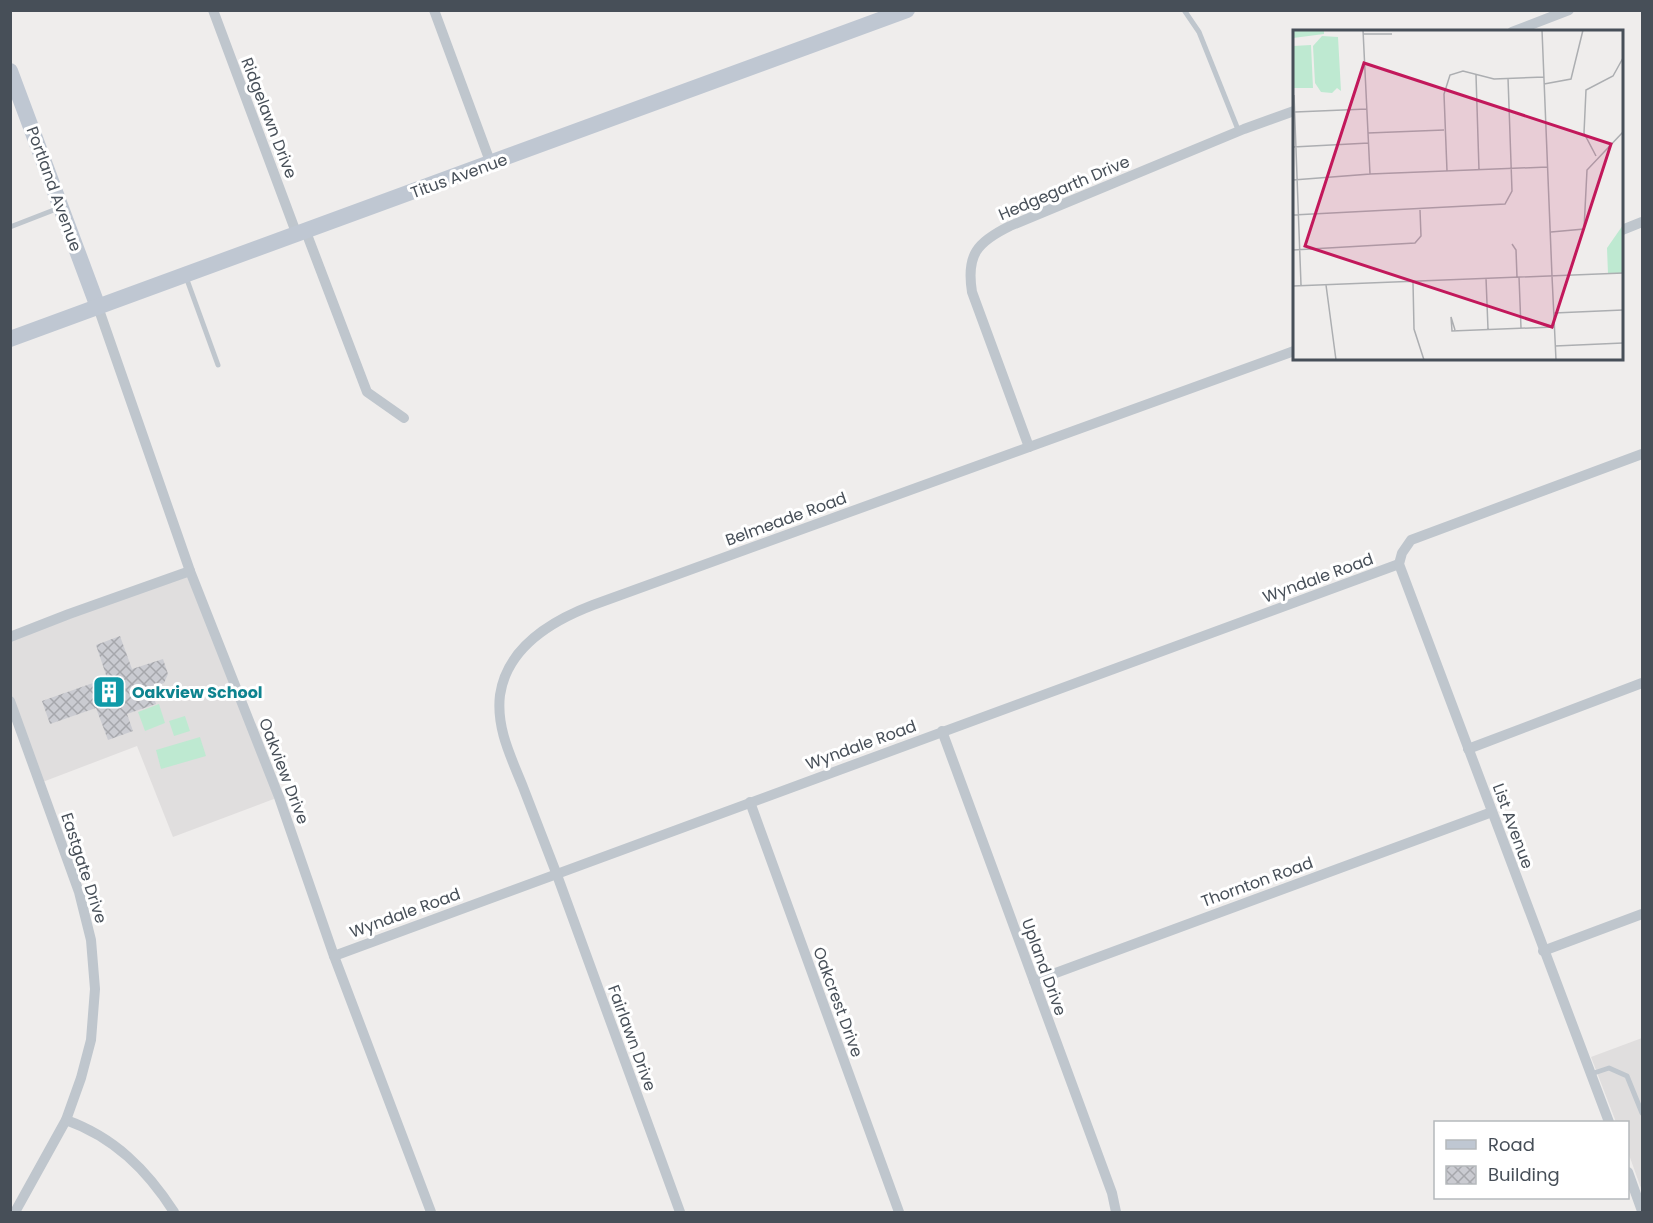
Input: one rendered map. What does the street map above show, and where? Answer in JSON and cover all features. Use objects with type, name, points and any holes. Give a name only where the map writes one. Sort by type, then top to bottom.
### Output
[{"type":"main road","name":"Titus Avenue","points":[[10,339],[302,234],[907,10]]},
{"type":"main road","name":"Portland Avenue","points":[[10,71],[14,89],[98,307]]},
{"type":"street","name":"Ridgelawn Drive","points":[[213,10],[367,392],[404,418]]},
{"type":"street","points":[[435,10],[491,164]]},
{"type":"street","points":[[1517,30],[1569,10]]},
{"type":"street","name":"Hedgegarth Drive","points":[[1029,447],[972,292],[970,266],[981,243],[1010,226],[1293,111]]},
{"type":"street","points":[[1623,230],[1642,222]]},
{"type":"street","name":"Oakview Drive","points":[[98,307],[190,571],[279,796],[334,956],[431,1212]]},
{"type":"street","name":"Belmeade Road","points":[[556,873],[505,741],[499,712],[504,679],[512,662],[537,635],[568,615],[593,605],[1293,351]]},
{"type":"street","points":[[1399,564],[1402,553],[1411,540],[1642,454]]},
{"type":"street","name":"Wyndale Road","points":[[334,956],[1399,564]]},
{"type":"street","name":"List Avenue","points":[[1399,564],[1609,1121]]},
{"type":"street","points":[[10,637],[59,617],[190,571]]},
{"type":"street","points":[[1468,749],[1642,683]]},
{"type":"street","name":"Eastgate Drive","points":[[10,701],[80,892],[91,940],[95,989],[92,1032],[81,1078],[66,1120],[15,1212]]},
{"type":"street","name":"Upland Drive","points":[[942,732],[1112,1193],[1116,1212]]},
{"type":"street","name":"Oakcrest Drive","points":[[750,802],[899,1212]]},
{"type":"street","name":"Thornton Road","points":[[1034,981],[1492,812]]},
{"type":"street","name":"Fairlawn Drive","points":[[556,873],[680,1212]]},
{"type":"street","points":[[1543,951],[1642,914]]},
{"type":"street","points":[[66,1120],[97,1133],[125,1153],[149,1177],[174,1212]]},
{"type":"street","points":[[1629,1175],[1642,1211]]},
{"type":"lane","points":[[1184,10],[1199,32],[1239,132]]},
{"type":"lane","points":[[10,227],[61,207]]},
{"type":"lane","points":[[186,275],[218,365]]},
{"type":"lane","points":[[1590,1074],[1609,1068],[1628,1076],[1642,1113]]},
{"type":"shaded area","points":[[190,571],[279,797],[173,837],[137,746],[40,783],[11,701],[10,637]]},
{"type":"shaded area","points":[[1642,1038],[1642,1191],[1629,1155],[1629,1121],[1616,1121],[1591,1057]]},
{"type":"green space","points":[[159,704],[165,723],[145,731],[138,712]]},
{"type":"green space","points":[[185,716],[190,731],[174,736],[169,721]]},
{"type":"green space","points":[[200,737],[206,756],[161,769],[156,750]]},
{"type":"building","name":"Oakview School","points":[[120,636],[132,669],[163,659],[168,674],[164,683],[151,688],[156,704],[127,714],[133,731],[108,740],[96,708],[50,724],[42,701],[107,678],[96,645]]},
{"type":"place","name":"Oakview School","points":[[109,692]]}]
